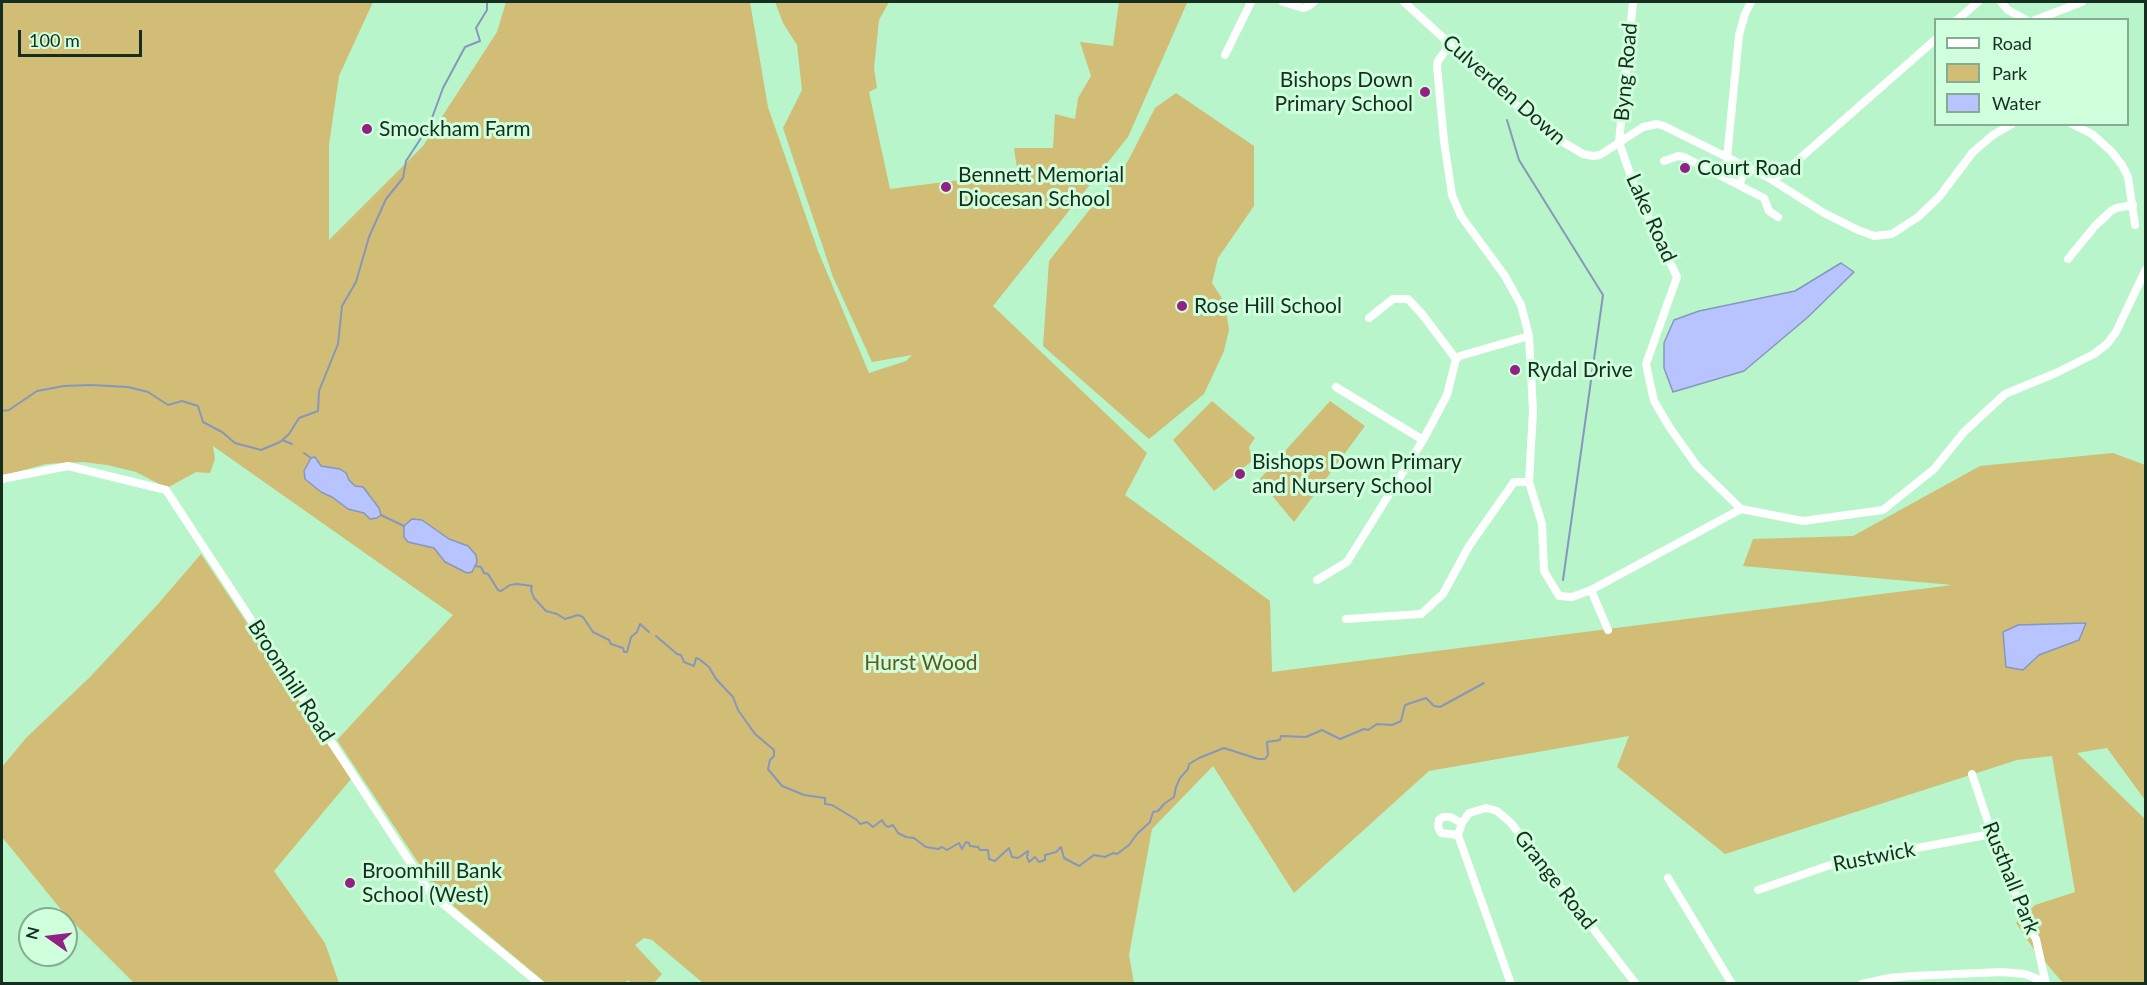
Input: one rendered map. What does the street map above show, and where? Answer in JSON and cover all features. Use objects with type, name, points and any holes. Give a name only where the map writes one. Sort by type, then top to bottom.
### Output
[{"type":"street","points":[[1226,56],[1251,2]]},
{"type":"street","points":[[1283,2],[1300,8],[1314,2]]},
{"type":"street","name":"Culverden Down","points":[[1404,2],[1450,44],[1456,54],[1568,146],[1583,154],[1593,156],[1606,152],[1643,128],[1657,124],[1673,129],[1727,158]]},
{"type":"street","name":"Byng Road","points":[[1619,142],[1633,2]]},
{"type":"street","points":[[1751,2],[1739,35],[1727,158],[1768,178],[1824,213],[1858,230],[1874,236],[1892,234],[1918,217],[1939,197],[1973,152],[1993,135],[2009,126]]},
{"type":"street","points":[[1960,18],[1978,2]]},
{"type":"street","points":[[2001,2],[2008,10],[2022,18]]},
{"type":"street","points":[[2040,18],[2082,2]]},
{"type":"street","points":[[1768,178],[1781,176],[1934,40]]},
{"type":"street","points":[[1450,44],[1437,66],[1452,195],[1461,216],[1505,276],[1521,305],[1529,336],[1533,411],[1529,482],[1542,524],[1544,571],[1559,596],[1572,597],[1591,590],[1741,509],[1803,521],[1883,510],[1934,468],[1964,432],[2005,394],[2056,373],[2094,354],[2107,344],[2116,332],[2145,269]]},
{"type":"street","points":[[2076,126],[2092,134],[2111,151],[2122,165],[2128,177],[2135,225]]},
{"type":"street","name":"Lake Road","points":[[1619,142],[1636,191],[1677,277],[1646,364],[1654,401],[1697,466],[1741,509]]},
{"type":"street","points":[[1664,161],[1684,156],[1764,198],[1769,212],[1778,217]]},
{"type":"street","points":[[1739,185],[1746,168]]},
{"type":"street","points":[[2068,259],[2095,226],[2111,212],[2116,208],[2133,205]]},
{"type":"street","points":[[1369,318],[1393,299],[1408,299],[1456,359]]},
{"type":"street","points":[[1317,580],[1347,562],[1423,440],[1446,395],[1456,359],[1529,336]]},
{"type":"street","points":[[1336,387],[1423,440]]},
{"type":"street","name":"Broomhill Road","points":[[2,479],[68,466],[166,490],[431,894],[540,984]]},
{"type":"street","points":[[1346,619],[1421,614],[1443,594],[1469,546],[1514,482],[1529,482]]},
{"type":"street","points":[[1591,590],[1608,630]]},
{"type":"street","name":"Rusthall Park","points":[[1972,774],[2025,921],[2036,939],[2045,984]]},
{"type":"street","name":"Grange Road","points":[[1458,835],[1441,833],[1438,827],[1439,820],[1443,817],[1450,817],[1462,823],[1469,813],[1486,808],[1497,811],[1511,823],[1636,984]]},
{"type":"street","points":[[1462,823],[1458,835],[1511,984]]},
{"type":"street","name":"Rustwick","points":[[1758,890],[1836,863],[1992,834]]},
{"type":"street","points":[[1668,878],[1732,984]]},
{"type":"street","points":[[1862,984],[1889,978],[1911,980],[2002,972],[2025,974],[2045,984]]},
{"type":"green space","name":"Hurst Wood","points":[[2,2],[373,2],[339,76],[329,145],[329,240],[423,146],[497,32],[506,2],[750,2],[768,107],[818,251],[869,373],[906,361],[912,355],[872,362],[833,277],[783,128],[802,90],[797,45],[783,23],[775,2],[889,2],[879,20],[874,69],[877,88],[869,92],[890,189],[975,178],[980,172],[1017,169],[1014,148],[1053,148],[1055,114],[1075,119],[1078,98],[1091,76],[1080,42],[1113,46],[1119,2],[1187,3],[1128,137],[993,306],[1147,453],[1125,495],[1270,601],[1272,672],[1952,585],[1743,566],[1753,539],[1853,536],[1980,466],[2113,453],[2145,465],[2145,800],[2107,748],[2077,753],[2145,819],[2145,983],[2063,983],[2033,948],[2016,923],[2035,905],[2075,892],[2052,756],[2017,760],[1725,854],[1617,767],[1629,736],[1429,771],[1294,893],[1213,766],[1152,829],[1129,955],[1134,983],[703,983],[652,940],[644,938],[635,945],[662,974],[654,983],[632,983],[628,980],[624,984],[546,983],[439,894],[337,740],[453,615],[213,446],[215,459],[210,473],[196,472],[167,488],[136,472],[83,462],[46,464],[2,476]]},
{"type":"green space","name":"Rose Hill School","points":[[1176,93],[1254,146],[1254,206],[1218,258],[1212,283],[1225,303],[1229,330],[1224,351],[1204,394],[1149,439],[1043,346],[1049,261],[1128,161],[1155,108]]},
{"type":"green space","points":[[1212,401],[1255,438],[1249,447],[1252,461],[1214,491],[1173,440]]},
{"type":"green space","points":[[1330,401],[1365,426],[1294,522],[1259,480]]},
{"type":"green space","points":[[201,554],[351,779],[274,871],[325,943],[339,983],[134,983],[78,927],[78,907],[59,907],[2,837],[2,767],[26,738],[90,677]]},
{"type":"water","points":[[1841,263],[1854,272],[1808,317],[1744,371],[1673,392],[1664,368],[1664,343],[1674,320],[1699,311],[1795,291]]},
{"type":"water","points":[[315,457],[321,466],[340,469],[346,473],[355,486],[363,487],[379,508],[381,515],[370,519],[364,513],[348,509],[305,479],[304,471],[311,458]]},
{"type":"water","points":[[412,519],[422,520],[449,539],[468,546],[476,555],[477,562],[472,572],[467,573],[445,562],[434,548],[408,542],[404,537],[404,526]]},
{"type":"water","points":[[2086,623],[2079,640],[2039,655],[2023,670],[2006,667],[2003,632],[2018,625]]},
{"type":"waterway","points":[[2,411],[9,410],[37,391],[64,386],[128,387],[148,392],[168,405],[182,401],[198,406],[203,422],[222,432],[235,443],[261,450],[280,442],[289,434],[299,418],[318,411],[319,391],[338,344],[342,306],[356,282],[369,237],[386,199],[403,178],[406,161],[429,126],[443,88],[465,47],[480,41],[476,28],[487,10],[487,2]]},
{"type":"waterway","points":[[1507,120],[1519,160],[1603,295],[1563,580]]},
{"type":"waterway","points":[[282,440],[292,444]]},
{"type":"waterway","points":[[304,453],[311,458]]},
{"type":"waterway","points":[[381,515],[404,526]]},
{"type":"waterway","points":[[475,566],[481,567],[484,573],[488,574],[498,590],[501,591],[510,585],[517,584],[532,586],[534,598],[546,611],[565,619],[578,615],[583,617],[593,632],[609,640],[611,644],[623,648],[624,652],[627,652],[631,637],[637,632],[640,624],[649,632]]},
{"type":"waterway","points":[[656,636],[681,655],[684,662],[694,666],[696,658],[709,667],[716,679],[733,697],[738,710],[755,734],[774,750],[774,756],[770,760],[768,769],[782,786],[804,795],[825,798],[825,804],[832,805],[860,824],[867,822],[873,827],[882,820],[888,827],[893,825],[898,833],[914,838],[926,847],[938,849],[942,847],[947,850],[959,843],[962,849],[966,842],[980,850],[988,850],[989,859],[995,861],[1009,848],[1012,857],[1018,858],[1028,851],[1029,862],[1035,857],[1039,862],[1045,860],[1045,855],[1056,852],[1061,847],[1064,858],[1079,866],[1094,855],[1105,857],[1113,853],[1117,854],[1129,845],[1150,822],[1153,812],[1158,811],[1174,797],[1180,778],[1188,769],[1189,764],[1199,758],[1224,748],[1258,759],[1265,759],[1268,755],[1267,742],[1280,740],[1281,736],[1306,737],[1322,730],[1340,739],[1364,729],[1368,730],[1377,724],[1392,725],[1401,721],[1405,705],[1426,698],[1434,706],[1440,707],[1484,683]]},
{"type":"place","name":"Bishops Down Primary School","points":[[1425,92]]},
{"type":"place","name":"Smockham Farm","points":[[367,129]]},
{"type":"place","name":"Court Road","points":[[1685,168]]},
{"type":"place","name":"Bennett Memorial Diocesan School","points":[[946,187]]},
{"type":"place","name":"Rose Hill School","points":[[1182,306]]},
{"type":"place","name":"Rydal Drive","points":[[1515,370]]},
{"type":"place","name":"Bishops Down Primary and Nursery School","points":[[1240,474]]},
{"type":"place","name":"Broomhill Bank School (West)","points":[[350,883]]}]
